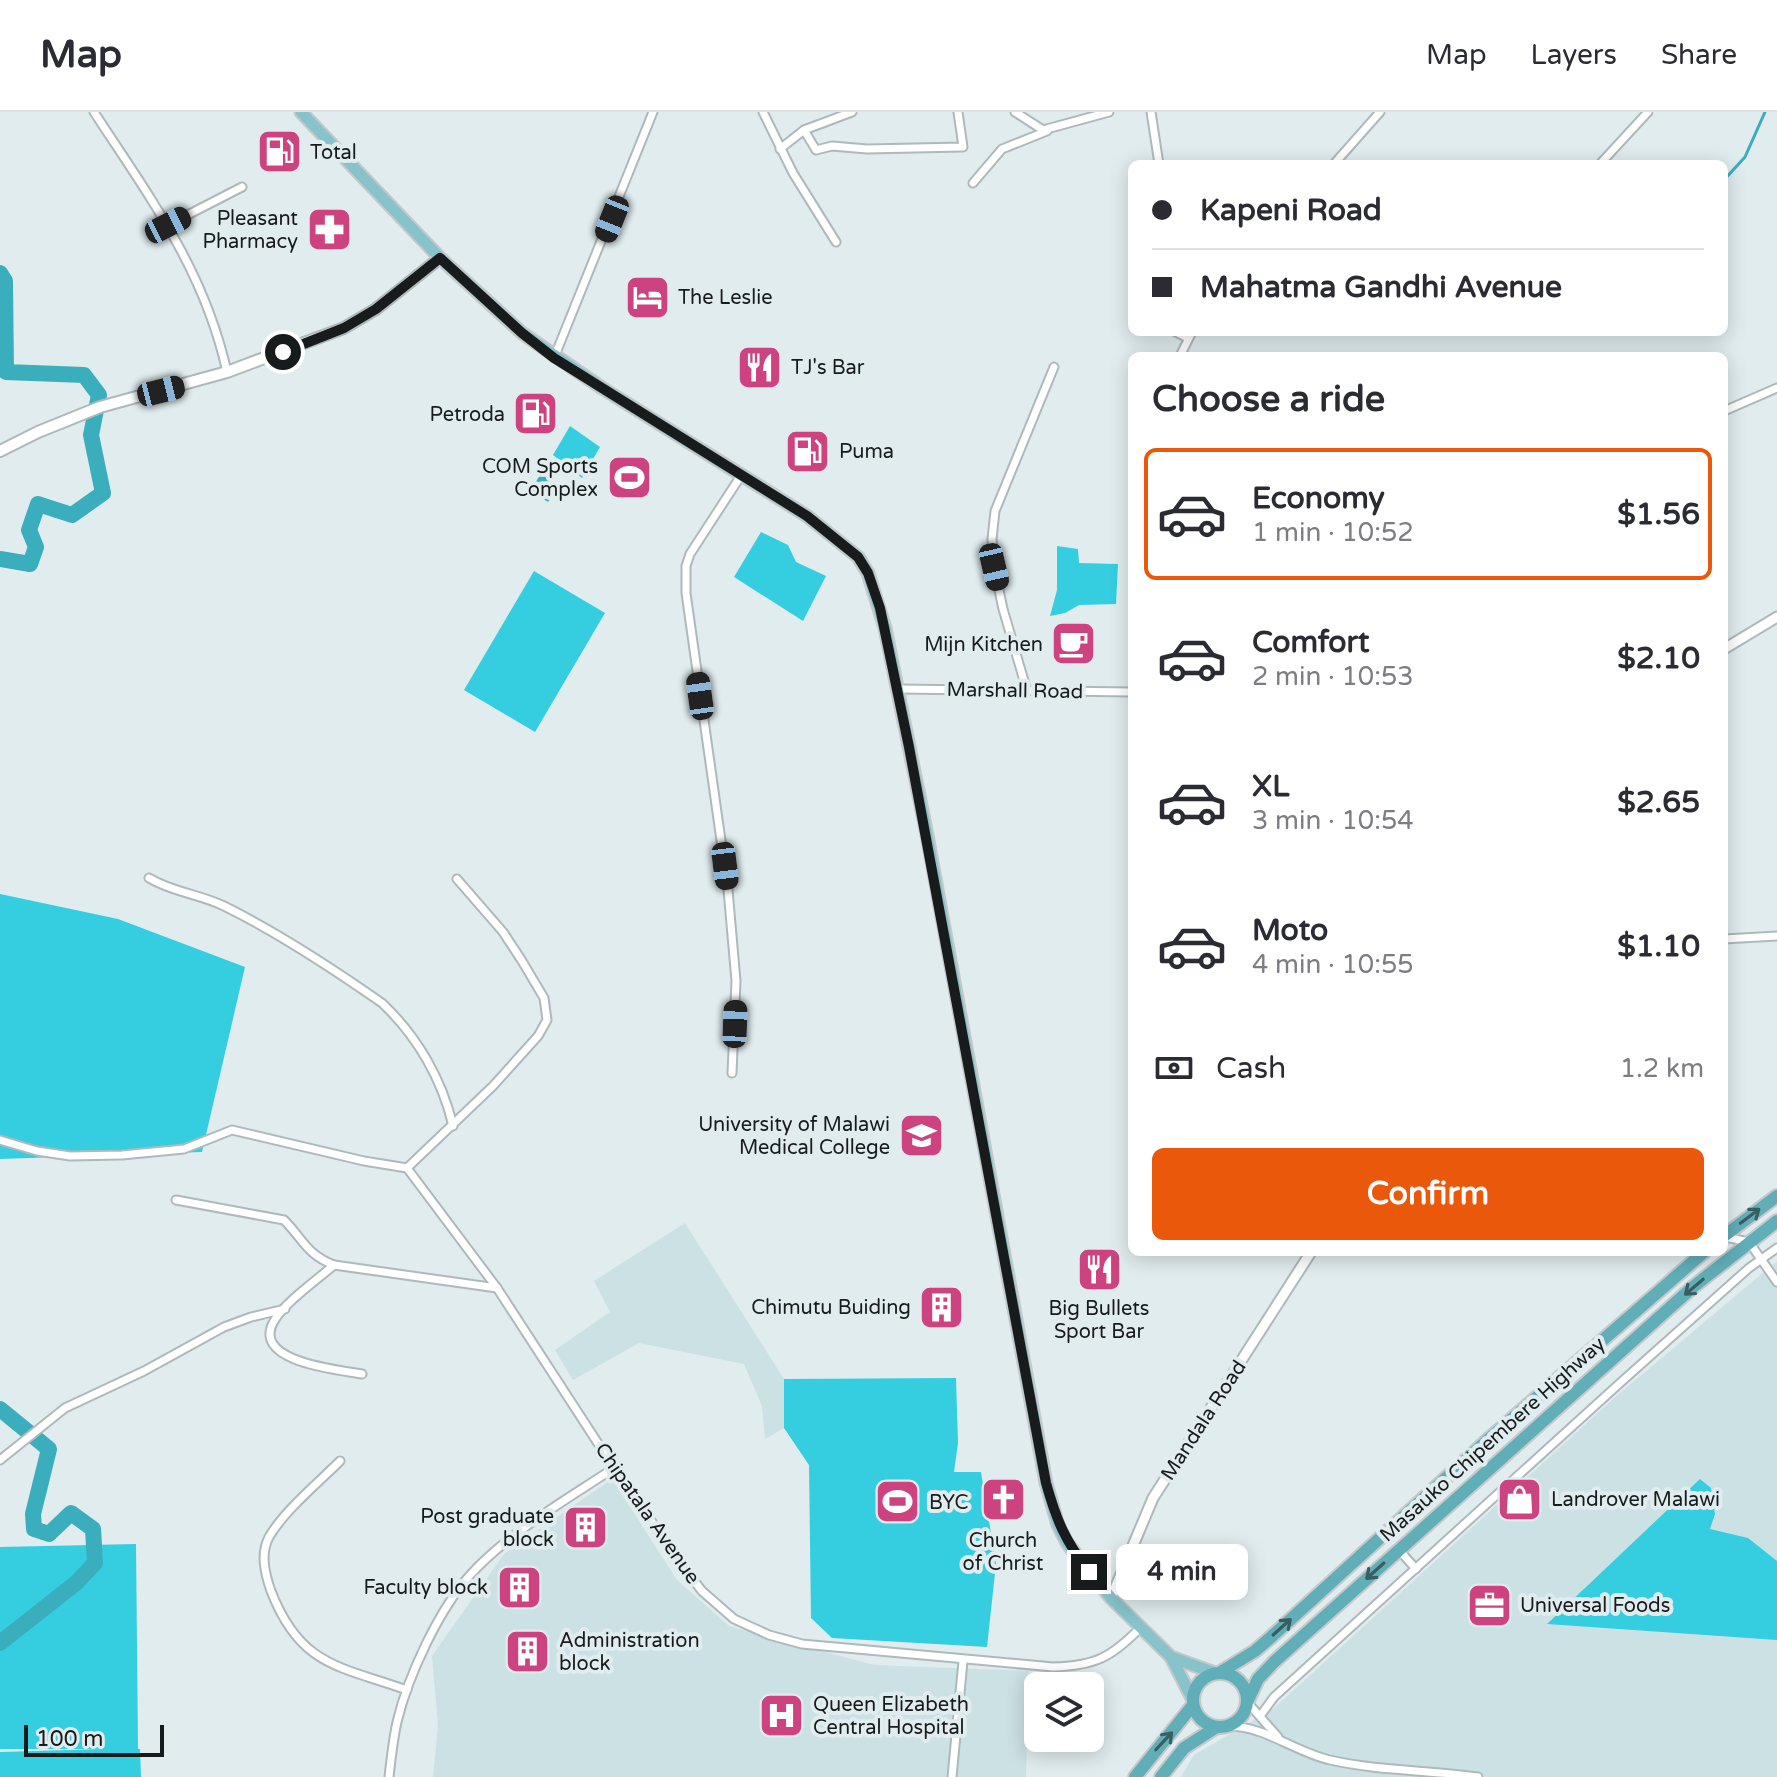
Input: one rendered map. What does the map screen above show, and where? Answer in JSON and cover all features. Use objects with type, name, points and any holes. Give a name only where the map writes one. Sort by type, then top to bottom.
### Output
[{"type":"highway","points":[[1728,1233],[1777,1196]]},
{"type":"highway","name":"Masauko Chipembere Highway","points":[[1248,1702],[1258,1679],[1274,1662],[1693,1287],[1777,1221]]},
{"type":"highway","name":"Masauko Chipembere Highway","points":[[1217,1673],[1263,1644],[1490,1438],[1699,1256]]},
{"type":"highway","points":[[1161,1777],[1184,1748],[1215,1728],[1230,1726],[1242,1717],[1248,1702],[1242,1684],[1228,1674],[1217,1673],[1202,1680],[1194,1693],[1197,1716],[1215,1728]]},
{"type":"highway","points":[[1135,1777],[1193,1703]]},
{"type":"main road","points":[[301,112],[440,258],[522,333],[554,358],[807,516],[858,557],[868,573],[878,599],[898,689],[958,997],[1046,1483],[1058,1525],[1067,1543],[1111,1598],[1171,1657],[1193,1703]]},
{"type":"main road","points":[[0,451],[100,407],[227,372],[344,328],[376,309],[440,258]]},
{"type":"main road","points":[[1171,1657],[1217,1673]]},
{"type":"street","points":[[94,112],[168,225],[198,280],[210,308],[227,372]]},
{"type":"street","points":[[554,358],[653,112]]},
{"type":"street","points":[[763,112],[780,149],[836,242]]},
{"type":"street","points":[[780,149],[804,130],[852,112]]},
{"type":"street","points":[[804,130],[816,150],[832,146],[867,149],[963,147],[958,112]]},
{"type":"street","points":[[1015,112],[1037,129],[1049,130]]},
{"type":"street","points":[[973,183],[1002,149],[1049,130],[1109,112]]},
{"type":"street","points":[[1151,112],[1158,160]]},
{"type":"street","points":[[1338,160],[1380,112]]},
{"type":"street","points":[[1604,160],[1648,112]]},
{"type":"street","points":[[168,225],[242,187]]},
{"type":"street","points":[[1027,691],[997,581],[992,539],[995,511],[1054,367]]},
{"type":"street","points":[[1728,409],[1777,388]]},
{"type":"street","points":[[732,1073],[736,981],[728,890],[692,643],[686,566],[690,554],[742,474]]},
{"type":"street","points":[[1728,647],[1777,617]]},
{"type":"street","name":"Marshall Road","points":[[898,689],[1128,692]]},
{"type":"street","points":[[149,878],[162,886],[221,905],[251,921],[382,1003],[400,1021],[429,1064],[453,1126]]},
{"type":"street","points":[[0,1140],[37,1151],[70,1156],[122,1155],[184,1149],[232,1130],[407,1168],[453,1126],[538,1036],[547,1020],[544,998],[522,961],[495,922],[457,879]]},
{"type":"street","points":[[1728,939],[1777,936]]},
{"type":"street","name":"Chipatala Avenue","points":[[407,1168],[497,1288],[614,1468],[688,1573],[702,1591],[734,1619],[769,1635],[802,1644],[963,1661],[1076,1666],[1094,1663],[1112,1654],[1141,1627]]},
{"type":"street","points":[[176,1200],[284,1220],[309,1252],[334,1265],[497,1288]]},
{"type":"street","points":[[1728,1237],[1749,1242],[1777,1282]]},
{"type":"street","points":[[1260,1716],[1274,1697],[1620,1383],[1777,1248]]},
{"type":"street","name":"Mandala Road","points":[[1111,1598],[1153,1498],[1308,1256]]},
{"type":"street","points":[[334,1265],[274,1320],[272,1328],[276,1348],[307,1363],[362,1374]]},
{"type":"street","points":[[0,1460],[65,1408],[144,1371],[224,1327],[285,1309]]},
{"type":"street","points":[[340,1461],[267,1540],[264,1555],[266,1577],[293,1636],[310,1652],[328,1662],[407,1690]]},
{"type":"street","points":[[389,1777],[398,1720],[407,1690],[450,1602],[470,1575],[497,1550],[614,1468]]},
{"type":"street","points":[[1399,1550],[1416,1569]]},
{"type":"street","points":[[952,1777],[963,1661]]},
{"type":"street","points":[[1248,1702],[1282,1741]]},
{"type":"street","points":[[1230,1726],[1250,1728],[1325,1759],[1359,1766],[1478,1777]]},
{"type":"shaded area","points":[[570,426],[600,447],[582,478],[553,455]]},
{"type":"shaded area","points":[[541,474],[559,486],[548,502],[530,490]]},
{"type":"shaded area","points":[[761,532],[788,545],[796,562],[826,576],[803,621],[734,577]]},
{"type":"shaded area","points":[[1057,546],[1078,549],[1079,563],[1118,564],[1116,604],[1079,605],[1065,613],[1050,616],[1057,590]]},
{"type":"shaded area","points":[[534,571],[605,613],[535,732],[464,690]]},
{"type":"shaded area","points":[[0,894],[118,919],[245,967],[202,1152],[0,1159]]},
{"type":"shaded area","points":[[685,1223],[784,1379],[784,1428],[765,1439],[762,1406],[744,1364],[639,1343],[573,1380],[555,1350],[610,1312],[594,1281]]},
{"type":"shaded area","points":[[1777,1261],[1777,1777],[1181,1777],[1194,1755],[1273,1709],[1613,1399]]},
{"type":"shaded area","name":"BYC","points":[[956,1378],[958,1443],[954,1472],[981,1472],[996,1564],[987,1647],[832,1638],[811,1618],[809,1465],[784,1428],[784,1379]]},
{"type":"shaded area","points":[[612,1479],[677,1580],[729,1626],[874,1665],[1029,1671],[1024,1672],[1026,1777],[433,1777],[438,1725],[432,1656],[504,1554]]},
{"type":"shaded area","points":[[1700,1479],[1711,1488],[1715,1514],[1710,1529],[1748,1538],[1777,1561],[1777,1640],[1547,1624]]},
{"type":"shaded area","points":[[136,1544],[141,1777],[0,1777],[0,1752],[102,1749],[0,1749],[0,1547]]},
{"type":"waterway","points":[[1728,176],[1745,157],[1765,112]]},
{"type":"waterway","points":[[0,273],[5,281],[6,372],[84,375],[99,395],[91,435],[103,493],[72,515],[38,504],[29,530],[36,547],[30,564],[0,559]]},
{"type":"waterway","points":[[0,1409],[49,1449],[33,1514],[34,1529],[49,1534],[71,1513],[93,1529],[95,1563],[76,1583],[0,1643]]},
{"type":"place","name":"Total","points":[[279,152]]},
{"type":"place","name":"Pleasant Pharmacy","points":[[329,229]]},
{"type":"place","name":"The Leslie","points":[[647,297]]},
{"type":"place","name":"TJ's Bar","points":[[760,367]]},
{"type":"place","name":"Petroda","points":[[536,414]]},
{"type":"place","name":"Puma","points":[[808,451]]},
{"type":"place","name":"COM Sports Complex","points":[[629,478]]},
{"type":"place","name":"Mijn Kitchen","points":[[1074,644]]},
{"type":"place","name":"University of Malawi Medical College","points":[[921,1135]]},
{"type":"place","name":"Big Bullets Sport Bar","points":[[1099,1269]]},
{"type":"place","name":"Chimutu Buiding","points":[[942,1307]]},
{"type":"place","name":"Landrover Malawi","points":[[1520,1499]]},
{"type":"place","name":"Church of Christ","points":[[1003,1500]]},
{"type":"place","name":"BYC","points":[[898,1502]]},
{"type":"place","name":"Post graduate block","points":[[585,1527]]},
{"type":"place","name":"Faculty block","points":[[519,1587]]},
{"type":"place","name":"Universal Foods","points":[[1489,1605]]},
{"type":"place","name":"Administration block","points":[[528,1652]]},
{"type":"place","name":"Queen Elizabeth Central Hospital","points":[[782,1715]]},
{"type":"route","points":[[283,352],[344,328],[376,309],[440,258],[485,301],[554,358],[807,516],[858,557],[878,599],[898,689],[1046,1483],[1058,1525],[1089,1572]]}]
